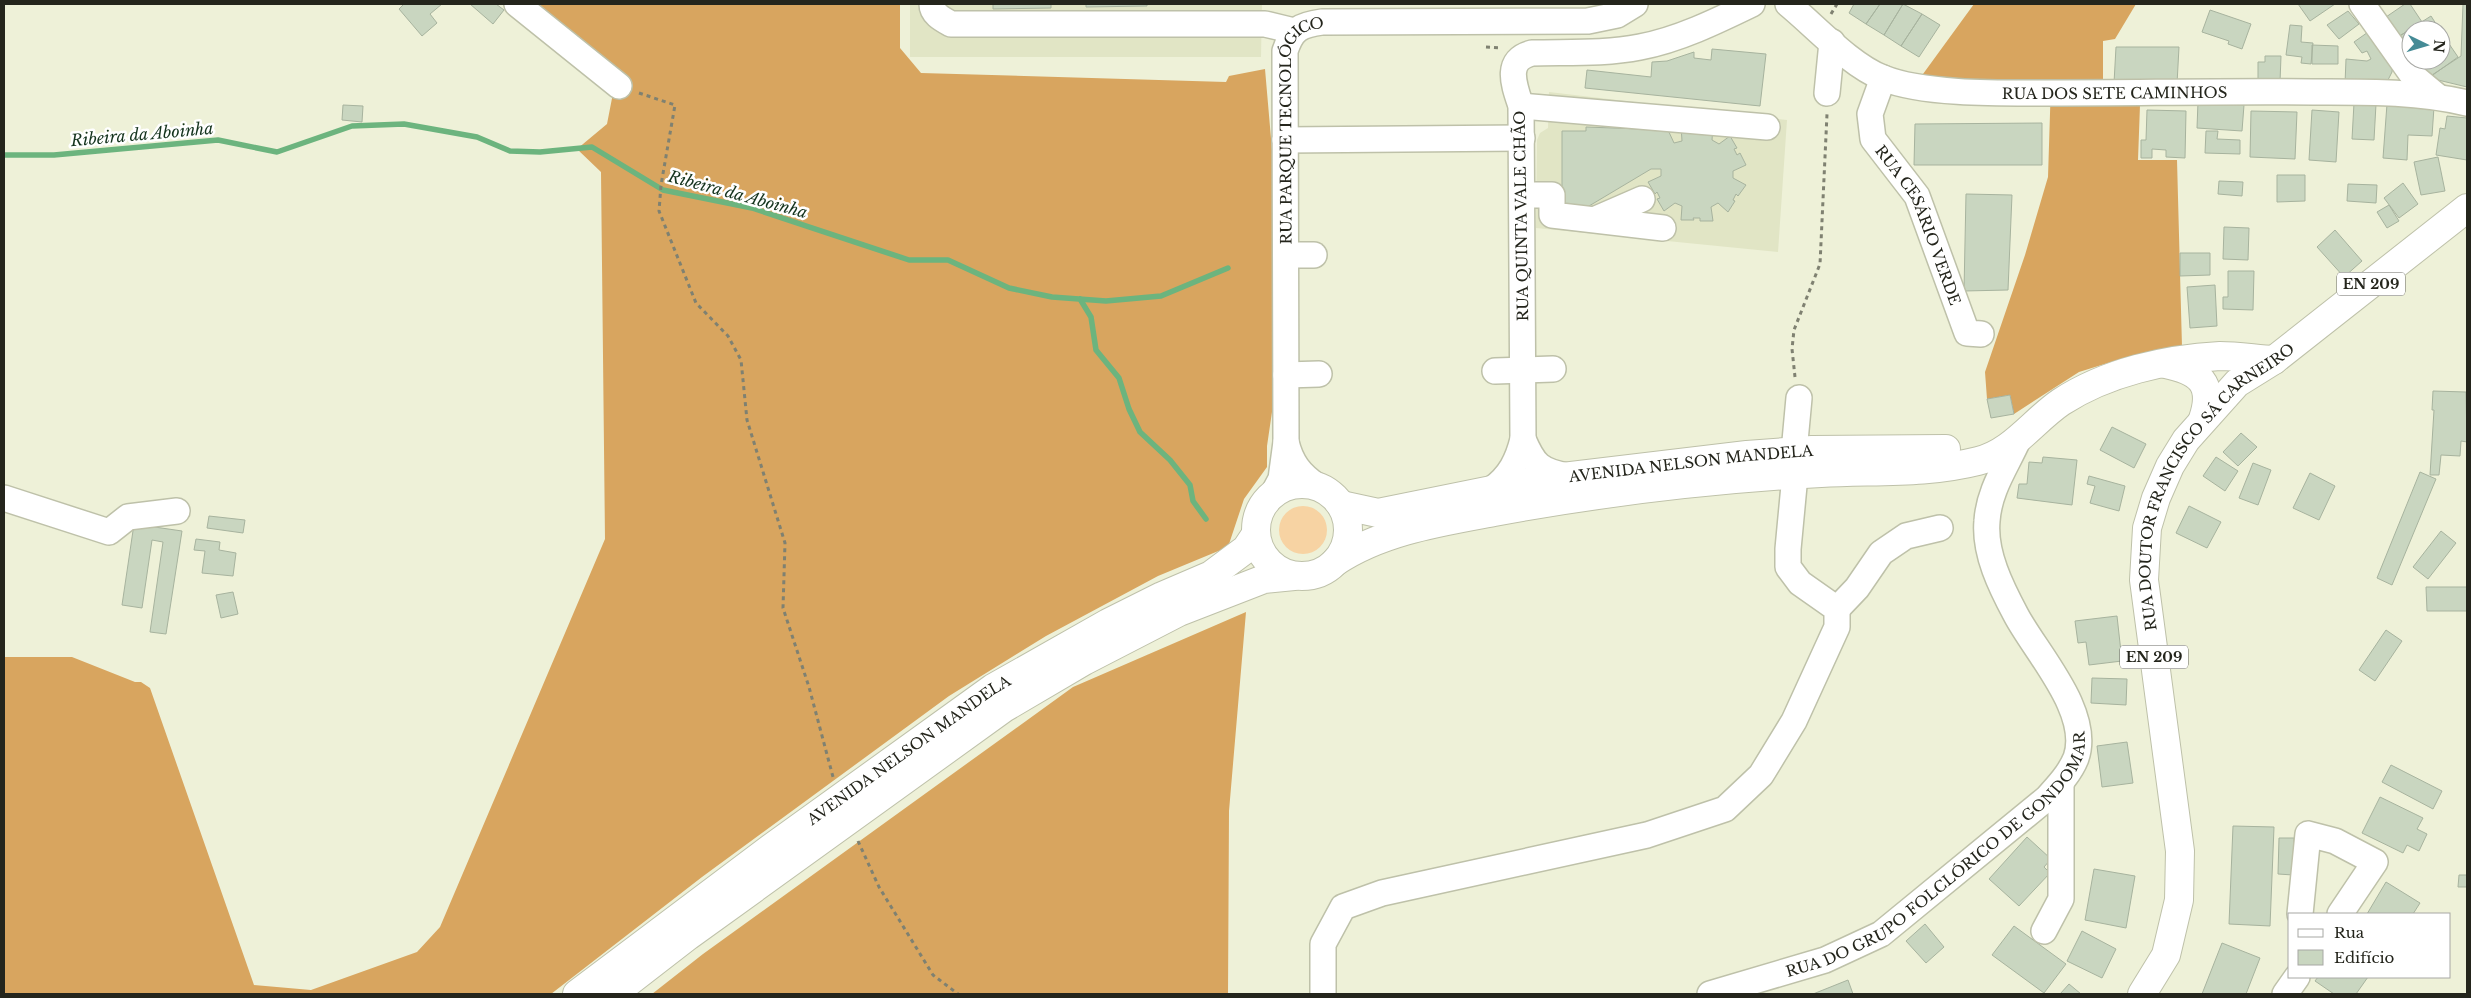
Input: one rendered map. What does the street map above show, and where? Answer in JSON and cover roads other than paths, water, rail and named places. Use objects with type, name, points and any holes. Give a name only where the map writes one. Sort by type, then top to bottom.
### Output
[{"type":"main road","name":"RUA DOUTOR FRANCISCO SÁ CARNEIRO","points":[[2142,994],[2166,955],[2179,900],[2180,851],[2144,580],[2147,528],[2156,498],[2170,466],[2186,440],[2237,383],[2274,360],[2467,208]]},
{"type":"main road","points":[[2040,419],[2059,404],[2098,382],[2122,374],[2164,364],[2222,356],[2274,360]]},
{"type":"main road","points":[[2164,364],[2188,369],[2201,380],[2207,396],[2203,419]]},
{"type":"main road","name":"AVENIDA NELSON MANDELA","points":[[1341,505],[1378,512],[1568,476],[1696,460],[1794,463],[1879,472],[1955,466],[1981,461],[2018,440],[2040,419]]},
{"type":"main road","name":"AVENIDA NELSON MANDELA","points":[[1335,562],[1371,541],[1454,519],[1603,493],[1741,478],[1794,463],[1948,449],[1982,443],[2040,419]]},
{"type":"main road","points":[[1302,484],[1317,486],[1330,493],[1341,505],[1347,519],[1348,534],[1344,549],[1335,562],[1321,572],[1309,576],[1294,576],[1280,571],[1268,561],[1260,549],[1256,534],[1260,512],[1273,494],[1287,486],[1302,484]]},
{"type":"main road","name":"AVENIDA NELSON MANDELA","points":[[577,994],[771,848],[993,688],[1108,623],[1162,596],[1212,575],[1246,549],[1256,534]]},
{"type":"main road","name":"AVENIDA NELSON MANDELA","points":[[613,994],[688,936],[972,729],[1029,692],[1179,612],[1264,578],[1294,576]]},
{"type":"street","points":[[517,4],[618,86]]},
{"type":"street","points":[[932,4],[932,8],[940,18],[951,24],[1217,14],[1294,31]]},
{"type":"street","name":"RUA PARQUE TECNOLÓGICO","points":[[1273,494],[1281,479],[1286,442],[1285,51],[1294,31],[1305,25],[1322,22],[1563,12],[1588,21],[1618,15],[1635,4]]},
{"type":"street","name":"RUA QUINTA VALE CHÃO","points":[[1492,489],[1502,482],[1511,471],[1520,454],[1523,439],[1522,138],[1521,106],[1513,82],[1514,65],[1522,55],[1532,53],[1612,51],[1641,47],[1676,37],[1752,4]]},
{"type":"street","name":"RUA DOS SETE CAMINHOS","points":[[1788,4],[1843,53],[1883,78],[1923,88],[2024,93],[2257,91],[2385,93],[2437,96],[2467,103]]},
{"type":"street","points":[[2362,4],[2401,59]]},
{"type":"street","points":[[1827,93],[1832,42]]},
{"type":"street","points":[[2385,93],[2402,78],[2404,70]]},
{"type":"street","points":[[2409,70],[2437,96]]},
{"type":"street","name":"RUA CESÁRIO VERDE","points":[[1883,78],[1870,114],[1873,139],[1917,196],[1967,333],[1981,334]]},
{"type":"street","points":[[1521,106],[1768,126]]},
{"type":"street","points":[[1285,140],[1522,138]]},
{"type":"street","points":[[1522,194],[1552,195],[1552,216],[1663,228]]},
{"type":"street","points":[[1594,220],[1642,199]]},
{"type":"street","points":[[1286,255],[1314,255]]},
{"type":"street","points":[[1495,370],[1553,369]]},
{"type":"street","points":[[1286,375],[1319,374]]},
{"type":"street","points":[[1798,398],[1788,567],[1800,583],[1837,609]]},
{"type":"street","name":"RUA QUINTA VALE CHÃO","points":[[1523,439],[1531,458],[1542,468],[1568,476]]},
{"type":"street","name":"RUA DO GRUPO FOLCLÓRICO DE GONDOMAR","points":[[1710,994],[1825,960],[1881,934],[2047,798],[2061,783],[2076,758],[2079,736],[2076,718],[2064,692],[2016,615],[1996,572],[1989,545],[1987,522],[1992,494],[2018,440]]},
{"type":"street","name":"RUA PARQUE TECNOLÓGICO","points":[[1286,442],[1290,458],[1296,468],[1317,486]]},
{"type":"street","points":[[1879,472],[1933,477],[1974,474],[1984,480],[1992,494]]},
{"type":"street","points":[[4,498],[110,532],[128,517],[177,511]]},
{"type":"street","points":[[1323,994],[1323,944],[1342,907],[1382,893],[1647,835],[1725,809],[1761,775],[1794,721],[1837,627],[1837,609],[1857,588],[1881,553],[1906,536],[1940,528]]},
{"type":"street","points":[[2044,931],[2061,899],[2061,783]]},
{"type":"street","points":[[2300,913],[2308,834],[2335,841],[2374,862],[2341,913]]},
{"type":"waterway","name":"Ribeira da Aboinha","points":[[4,155],[54,155],[218,140],[277,152],[352,126],[404,124],[477,137],[510,151],[540,152],[592,147],[663,190],[752,208],[909,260],[948,260],[1009,288],[1052,297],[1106,301],[1161,296],[1228,268]]},
{"type":"waterway","points":[[1080,299],[1091,317],[1096,350],[1119,378],[1129,409],[1140,432],[1170,460],[1190,485],[1193,501],[1206,519]]}]
